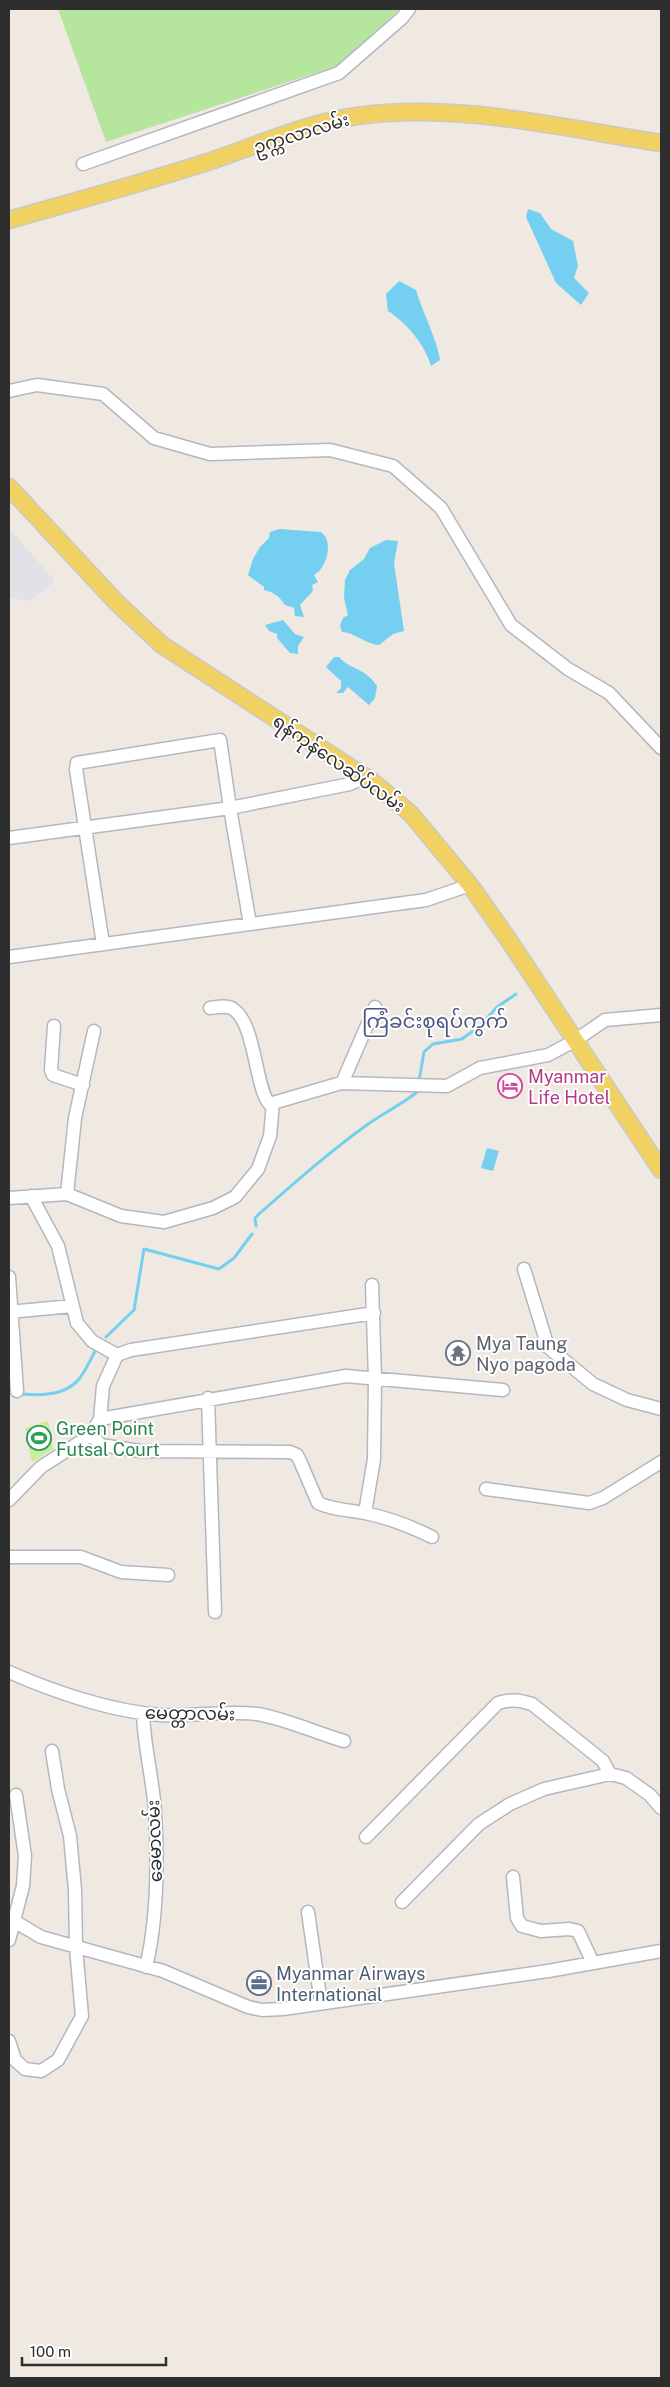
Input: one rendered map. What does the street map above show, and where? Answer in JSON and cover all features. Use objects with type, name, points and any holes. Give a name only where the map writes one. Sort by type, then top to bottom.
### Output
[{"type":"main road","name":"ဥက္ကလာလမ်း","points":[[9,220],[198,165],[329,121],[357,116],[416,111],[449,113],[514,120],[661,144]]},
{"type":"main road","name":"ရန်ကုန်လေဆိပ်လမ်း","points":[[9,487],[117,603],[162,644],[365,777],[411,814],[470,885],[544,990],[576,1040],[656,1152],[661,1170]]},
{"type":"street","points":[[83,164],[339,73],[402,18],[409,9]]},
{"type":"street","points":[[9,391],[38,385],[103,394],[154,438],[210,454],[330,450],[393,466],[441,508],[511,625],[568,668],[609,693],[661,748]]},
{"type":"street","points":[[103,944],[77,763],[220,740],[250,924]]},
{"type":"street","points":[[9,838],[230,808],[350,784],[365,777]]},
{"type":"street","points":[[9,957],[426,900],[470,885]]},
{"type":"street","points":[[9,1198],[67,1194],[121,1216],[164,1222],[212,1208],[235,1197],[258,1170],[270,1136],[272,1106],[266,1098],[253,1047],[239,1015],[234,1010],[226,1007],[210,1008]]},
{"type":"street","points":[[342,1084],[374,1007]]},
{"type":"street","points":[[272,1106],[273,1103],[342,1084],[440,1087],[480,1068],[548,1054],[576,1040],[605,1020],[661,1015]]},
{"type":"street","points":[[54,1026],[51,1070],[53,1075],[83,1085]]},
{"type":"street","points":[[67,1194],[75,1118],[94,1031]]},
{"type":"street","points":[[31,1196],[58,1246],[77,1323],[92,1341],[117,1355]]},
{"type":"street","points":[[524,1269],[548,1347],[592,1384],[627,1400],[661,1409]]},
{"type":"street","points":[[9,1277],[17,1391]]},
{"type":"street","points":[[365,1513],[374,1459],[375,1378],[372,1285]]},
{"type":"street","points":[[10,1312],[72,1306]]},
{"type":"street","points":[[9,1500],[41,1467],[91,1435],[100,1419],[103,1386],[117,1355],[131,1350],[374,1312]]},
{"type":"street","points":[[100,1419],[208,1398],[346,1376],[503,1390]]},
{"type":"street","points":[[208,1398],[215,1612]]},
{"type":"street","points":[[91,1435],[101,1444],[140,1451],[290,1452],[300,1461],[318,1503],[327,1507],[365,1513],[400,1522],[432,1537]]},
{"type":"street","points":[[486,1489],[589,1503],[603,1498],[661,1462]]},
{"type":"street","points":[[9,1557],[81,1557],[121,1572],[168,1575]]},
{"type":"street","name":"မေတ္တာလမ်း","points":[[9,1672],[31,1682],[90,1700],[143,1713],[255,1714],[275,1718],[344,1741]]},
{"type":"street","points":[[366,1837],[498,1703],[508,1700],[532,1704],[603,1761],[610,1774]]},
{"type":"street","name":"ခေမာလမ်း","points":[[143,1713],[144,1737],[155,1810],[156,1857],[154,1932],[146,1967]]},
{"type":"street","points":[[9,2040],[15,2060],[25,2070],[41,2071],[58,2060],[82,2016],[76,1948],[76,1890],[70,1836],[58,1789],[52,1751]]},
{"type":"street","points":[[402,1902],[479,1824],[510,1804],[544,1790],[610,1774],[626,1778],[650,1795],[661,1808]]},
{"type":"street","points":[[9,1940],[11,1920],[23,1886],[25,1856],[16,1796]]},
{"type":"street","points":[[513,1877],[517,1918],[522,1926],[541,1931],[569,1929],[578,1931],[593,1963]]},
{"type":"street","points":[[308,1912],[321,2003]]},
{"type":"street","points":[[11,1920],[41,1937],[163,1971],[248,2007],[262,2010],[283,2009],[593,1963],[661,1951]]},
{"type":"shaded area","points":[[9,528],[55,581],[31,601],[9,598]]},
{"type":"green space","points":[[58,9],[400,9],[337,66],[106,142]]},
{"type":"green space","name":"Green Point Futsal Court","points":[[48,1421],[53,1449],[32,1462],[25,1428]]},
{"type":"water","points":[[528,209],[540,213],[551,229],[573,241],[578,266],[574,278],[589,293],[581,305],[556,283],[526,217]]},
{"type":"water","points":[[399,281],[416,290],[440,360],[431,366],[424,350],[414,335],[388,311],[386,294]]},
{"type":"water","points":[[279,529],[321,532],[327,542],[328,548],[325,561],[319,572],[314,575],[318,582],[312,585],[313,591],[300,605],[304,617],[295,616],[294,608],[285,605],[276,595],[264,590],[264,587],[248,575],[253,559],[260,547],[269,538],[270,532]]},
{"type":"water","points":[[386,540],[398,541],[394,563],[404,631],[393,634],[379,645],[342,632],[340,626],[343,618],[348,615],[344,598],[345,580],[350,570],[364,559],[370,548]]},
{"type":"water","points":[[283,620],[295,634],[304,637],[298,646],[298,654],[290,653],[277,638],[277,634],[269,631],[265,625]]},
{"type":"water","points":[[334,657],[339,657],[348,665],[367,675],[377,686],[375,698],[369,705],[348,687],[343,693],[336,693],[341,688],[341,681],[326,667]]},
{"type":"water","points":[[487,1148],[499,1151],[493,1171],[481,1168]]},
{"type":"waterway","points":[[419,1081],[424,1052],[433,1044],[462,1039],[480,1026],[497,1007],[516,994]]},
{"type":"waterway","points":[[256,1226],[255,1218],[310,1169],[376,1118],[416,1093]]},
{"type":"waterway","points":[[106,1337],[134,1310],[144,1249],[219,1269],[234,1258],[252,1234]]},
{"type":"waterway","points":[[9,1393],[46,1394],[64,1390],[79,1379],[96,1349]]},
{"type":"place","name":"Myanmar Life Hotel","points":[[510,1086]]},
{"type":"place","name":"Mya Taung Nyo pagoda","points":[[458,1353]]},
{"type":"place","name":"Green Point Futsal Court","points":[[39,1438]]},
{"type":"place","name":"Myanmar Airways International","points":[[259,1983]]},
{"type":"district","name":"ကြံခင်းစုရပ်ကွက်","points":[[435,1021]]}]
